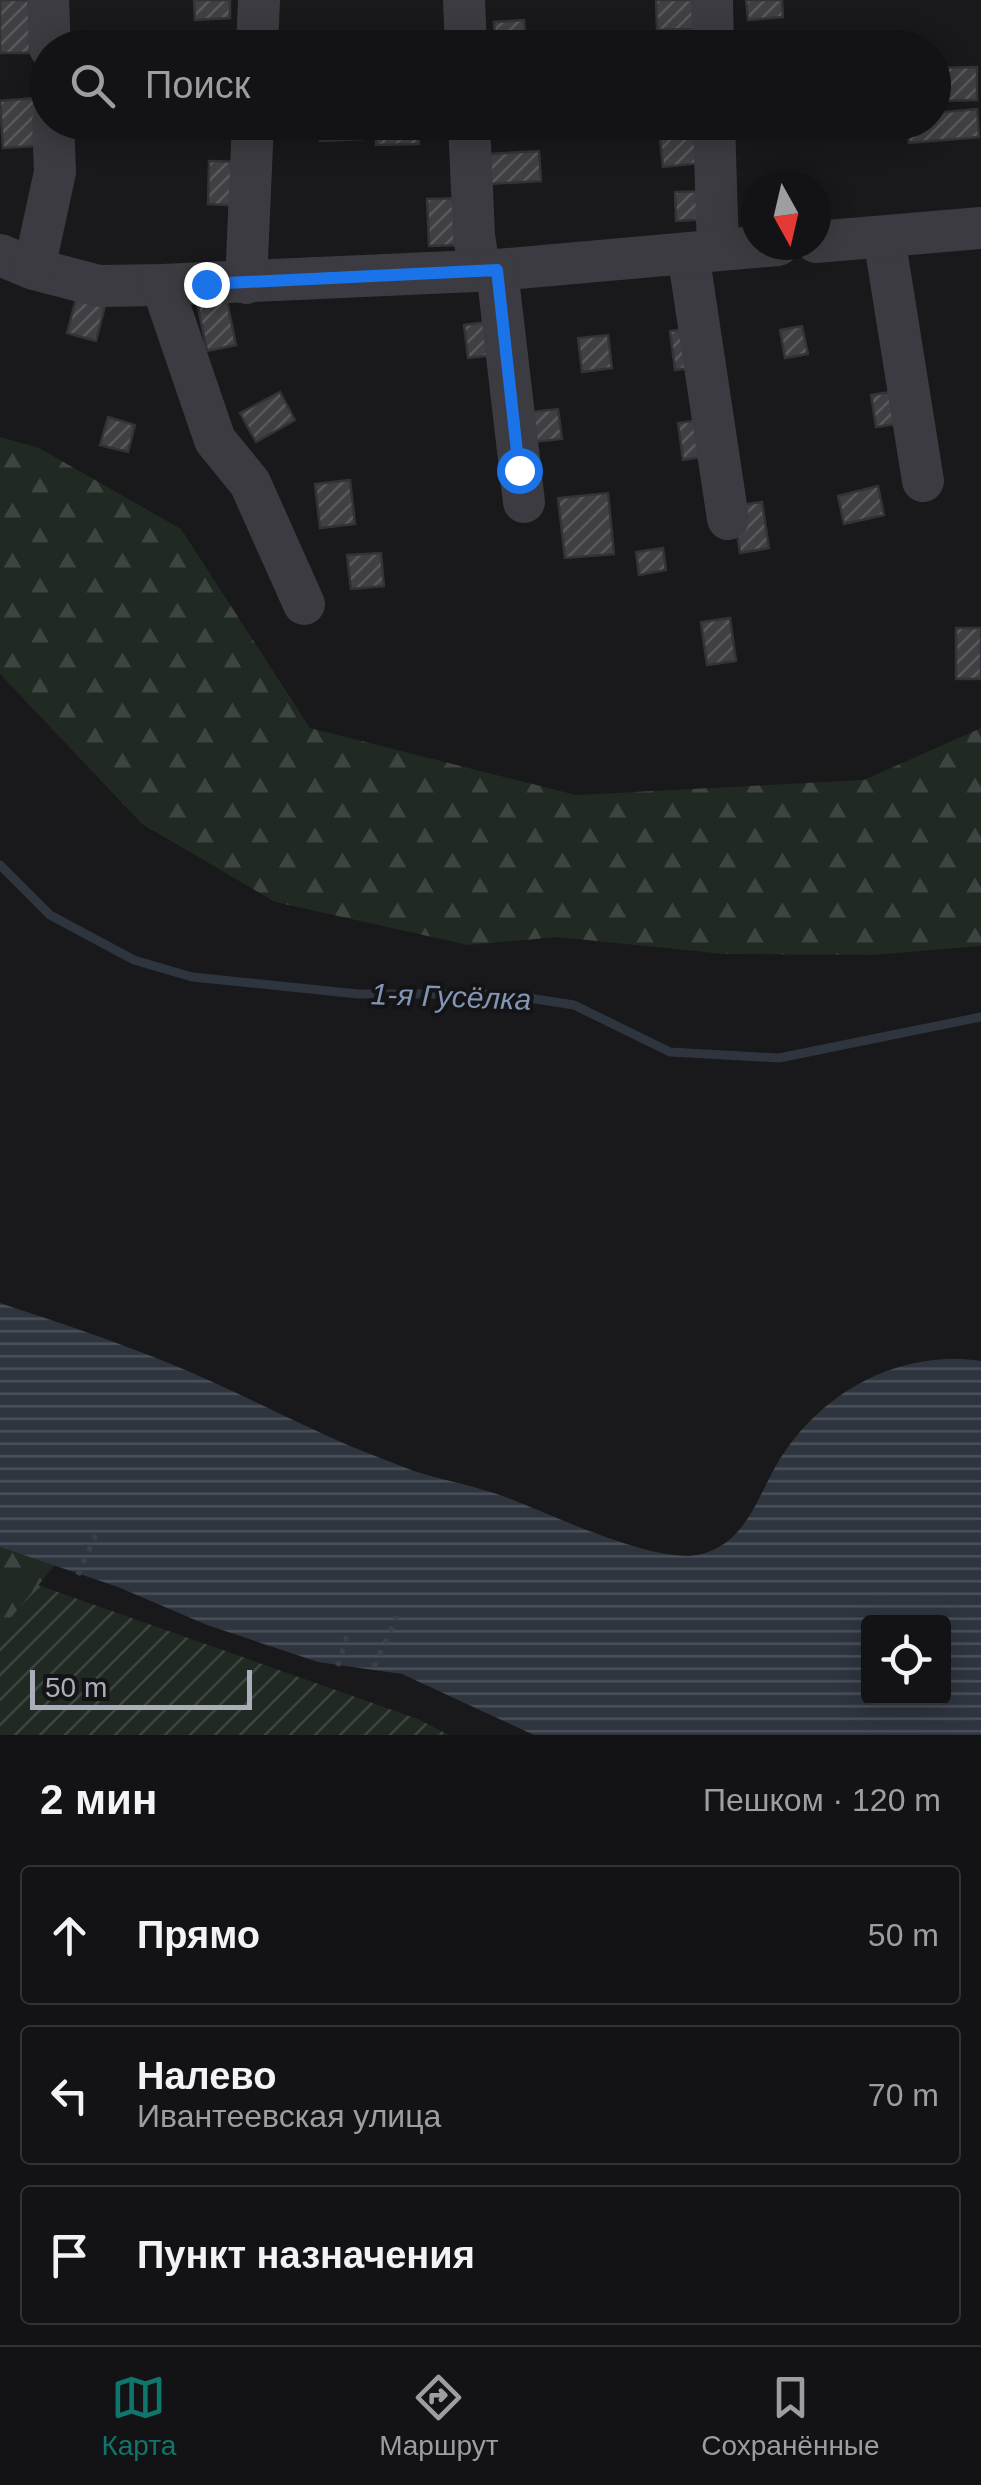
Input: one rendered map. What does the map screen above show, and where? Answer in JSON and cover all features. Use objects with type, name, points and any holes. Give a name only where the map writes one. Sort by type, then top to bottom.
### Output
[{"type":"street","points":[[48,0],[49,30]]},
{"type":"street","points":[[258,30],[259,0]]},
{"type":"street","points":[[464,0],[465,30]]},
{"type":"street","points":[[712,0],[712,30]]},
{"type":"street","points":[[53,140],[54,172],[17,262],[99,286],[246,283],[488,270],[741,248]]},
{"type":"street","points":[[246,283],[253,140]]},
{"type":"street","points":[[470,140],[474,236],[488,270],[524,502]]},
{"type":"street","points":[[712,140],[703,251],[728,519]]},
{"type":"street","points":[[831,241],[981,228]]},
{"type":"street","points":[[884,236],[924,482]]},
{"type":"street","points":[[162,285],[215,440],[250,483],[304,604]]},
{"type":"path","points":[[78,1575],[98,1530]]},
{"type":"path","points":[[374,1668],[396,1616]]},
{"type":"path","points":[[338,1666],[348,1632]]},
{"type":"green space","points":[[0,437],[39,448],[181,529],[310,728],[576,795],[864,780],[981,728],[981,946],[873,955],[724,954],[557,937],[468,945],[275,902],[142,824],[0,674]]},
{"type":"green space","points":[[0,1547],[55,1565],[0,1631]]},
{"type":"green space","points":[[38,1585],[418,1719],[449,1735],[0,1735],[0,1631]]},
{"type":"shaded area","points":[[0,1303],[171,1364],[414,1471],[496,1494],[633,1546],[683,1556],[717,1548],[740,1529],[794,1439],[838,1397],[864,1381],[920,1362],[981,1361],[981,1735],[534,1735],[402,1674],[318,1662],[207,1625],[118,1587],[0,1547]]},
{"type":"building","points":[[0,0],[30,0],[30,53],[0,53]]},
{"type":"building","points":[[194,0],[230,0],[230,18],[195,20]]},
{"type":"building","points":[[656,0],[695,0],[696,29],[657,30]]},
{"type":"building","points":[[746,0],[782,0],[783,17],[748,20]]},
{"type":"building","points":[[524,20],[525,30],[494,30],[494,22]]},
{"type":"building","points":[[977,67],[977,100],[951,101],[951,68]]},
{"type":"building","points":[[30,98],[30,140],[48,140],[48,145],[3,148],[0,101]]},
{"type":"building","points":[[977,109],[979,137],[951,139],[951,111]]},
{"type":"building","points":[[376,140],[419,140],[419,144],[376,145]]},
{"type":"building","points":[[660,140],[709,140],[711,162],[663,167]]},
{"type":"building","points":[[539,151],[541,181],[490,184],[488,154]]},
{"type":"building","points":[[209,161],[245,162],[243,206],[208,204]]},
{"type":"building","points":[[710,191],[711,219],[676,221],[675,192]]},
{"type":"building","points":[[465,198],[467,245],[429,246],[427,199]]},
{"type":"building","points":[[226,296],[236,345],[207,351],[197,302]]},
{"type":"building","points":[[76,299],[105,306],[96,341],[67,333]]},
{"type":"building","points":[[493,321],[497,355],[468,358],[464,325]]},
{"type":"building","points":[[802,326],[808,354],[785,358],[780,330]]},
{"type":"building","points":[[694,328],[700,367],[675,370],[670,331]]},
{"type":"building","points":[[608,335],[612,368],[582,372],[578,338]]},
{"type":"building","points":[[903,390],[908,422],[876,427],[871,395]]},
{"type":"building","points":[[280,392],[295,420],[256,442],[240,413]]},
{"type":"building","points":[[558,409],[562,439],[533,442],[530,412]]},
{"type":"building","points":[[108,417],[135,425],[128,452],[100,445]]},
{"type":"building","points":[[709,419],[714,455],[683,460],[678,423]]},
{"type":"building","points":[[350,480],[355,524],[320,528],[315,484]]},
{"type":"building","points":[[878,486],[884,515],[844,524],[838,496]]},
{"type":"building","points":[[608,493],[614,554],[565,558],[558,498]]},
{"type":"building","points":[[762,502],[769,548],[740,553],[733,506]]},
{"type":"building","points":[[663,548],[666,570],[639,575],[636,552]]},
{"type":"building","points":[[381,553],[384,586],[351,589],[347,555]]},
{"type":"building","points":[[730,618],[736,661],[707,665],[701,622]]},
{"type":"building","points":[[956,628],[981,628],[981,679],[956,679]]},
{"type":"waterway","name":"1-я Гусёлка","points":[[0,865],[50,915],[134,960],[192,977],[358,994],[503,994],[574,1005],[670,1052],[779,1058],[981,1017]]},
{"type":"route","points":[[206,284],[497,270],[519,470]]}]
